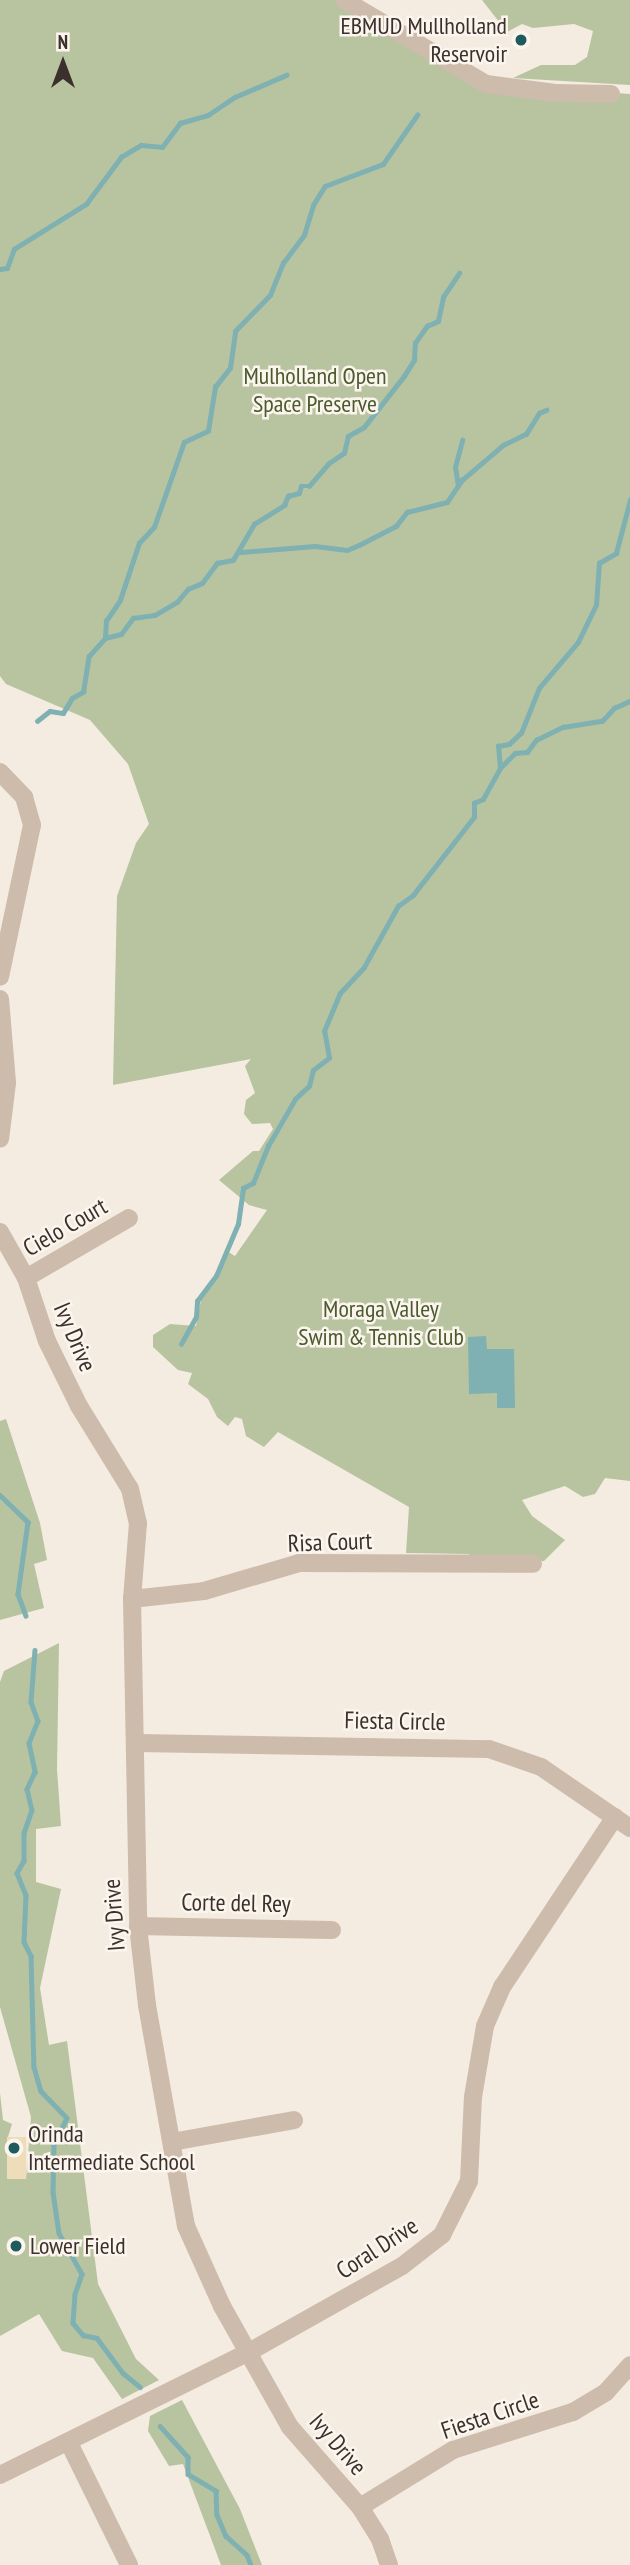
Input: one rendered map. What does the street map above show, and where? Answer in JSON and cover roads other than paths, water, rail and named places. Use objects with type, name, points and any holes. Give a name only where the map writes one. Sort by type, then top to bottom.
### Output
[{"type":"street","points":[[344,0],[486,84],[555,93],[611,94]]},
{"type":"street","points":[[0,772],[24,797],[32,825],[0,977]]},
{"type":"street","points":[[0,999],[7,1083],[0,1139]]},
{"type":"street","name":"Cielo Court","points":[[26,1278],[129,1218]]},
{"type":"street","name":"Ivy Drive","points":[[0,1232],[26,1278],[47,1341],[79,1406],[130,1489],[138,1523],[132,1598],[138,1743],[138,1926],[147,2005],[189,2236],[247,2353],[290,2427],[360,2507],[380,2539],[388,2565]]},
{"type":"street","name":"Risa Court","points":[[132,1598],[204,1591],[299,1563],[533,1564]]},
{"type":"street","name":"Fiesta Circle","points":[[138,1743],[489,1749],[541,1767],[630,1828]]},
{"type":"street","name":"Coral Drive","points":[[0,2475],[247,2353],[402,2266],[442,2235],[469,2181],[477,2058],[502,1987],[615,1816]]},
{"type":"street","name":"Corte del Rey","points":[[138,1926],[332,1930]]},
{"type":"street","points":[[172,2142],[294,2120]]},
{"type":"street","name":"Fiesta Circle","points":[[360,2507],[453,2450],[573,2412],[606,2392],[630,2365]]},
{"type":"street","points":[[69,2443],[129,2565]]},
{"type":"water","points":[[486,1336],[487,1349],[514,1349],[515,1408],[497,1408],[497,1393],[469,1394],[468,1337]]},
{"type":"waterway","points":[[0,269],[7,268],[14,249],[86,204],[121,157],[141,145],[162,147],[180,123],[208,115],[235,97],[286,75]]},
{"type":"waterway","points":[[37,721],[50,711],[63,713],[72,698],[83,692],[89,656],[105,638],[106,621],[120,600],[139,543],[154,527],[184,442],[208,431],[215,387],[230,368],[235,331],[270,295],[283,263],[304,235],[313,205],[325,186],[383,164],[417,115]]},
{"type":"waterway","points":[[105,638],[121,634],[133,618],[155,615],[177,602],[188,589],[202,583],[217,563],[233,560],[254,524],[284,505],[288,496],[299,493],[301,486],[309,486],[329,463],[344,453],[348,436],[364,427],[404,376],[414,360],[415,343],[427,326],[438,321],[443,297],[459,273]]},
{"type":"waterway","points":[[241,552],[315,546],[347,550],[359,545],[396,526],[407,512],[447,502],[462,480],[503,445],[526,434],[539,413],[546,410]]},
{"type":"waterway","points":[[458,486],[455,467],[462,440]]},
{"type":"waterway","points":[[181,1344],[196,1317],[197,1301],[216,1276],[238,1224],[243,1188],[253,1183],[268,1146],[295,1099],[309,1086],[313,1070],[329,1058],[324,1031],[340,993],[364,967],[398,906],[413,895],[474,817],[474,803],[483,799],[500,768],[498,746],[509,744],[521,733],[539,688],[578,642],[596,605],[599,563],[616,553],[630,500]]},
{"type":"waterway","points":[[500,768],[515,753],[527,752],[536,740],[563,727],[602,721],[614,708],[630,701]]},
{"type":"waterway","points":[[0,1495],[28,1522],[18,1594],[26,1616]]},
{"type":"waterway","points":[[35,1650],[31,1702],[38,1721],[29,1743],[35,1772],[27,1789],[32,1810],[24,1833],[24,1861],[17,1873],[26,1895],[24,1942],[31,1956],[34,2067],[41,2091],[67,2118],[54,2145],[53,2192],[59,2233],[82,2274],[75,2294],[73,2323],[83,2335],[97,2338],[123,2373],[140,2387]]},
{"type":"waterway","points":[[160,2426],[188,2457],[188,2474],[216,2491],[217,2515],[226,2536],[247,2555],[251,2565]]},
{"type":"place","name":"EBMUD Mullholland Reservoir","points":[[521,40]]},
{"type":"place","name":"Orinda Intermediate School","points":[[14,2148]]},
{"type":"place","name":"Lower Field","points":[[16,2246]]},
{"type":"park label","name":"Mulholland Open Space Preserve","points":[[315,390]]},
{"type":"park label","name":"Moraga Valley Swim & Tennis Club","points":[[381,1323]]}]
